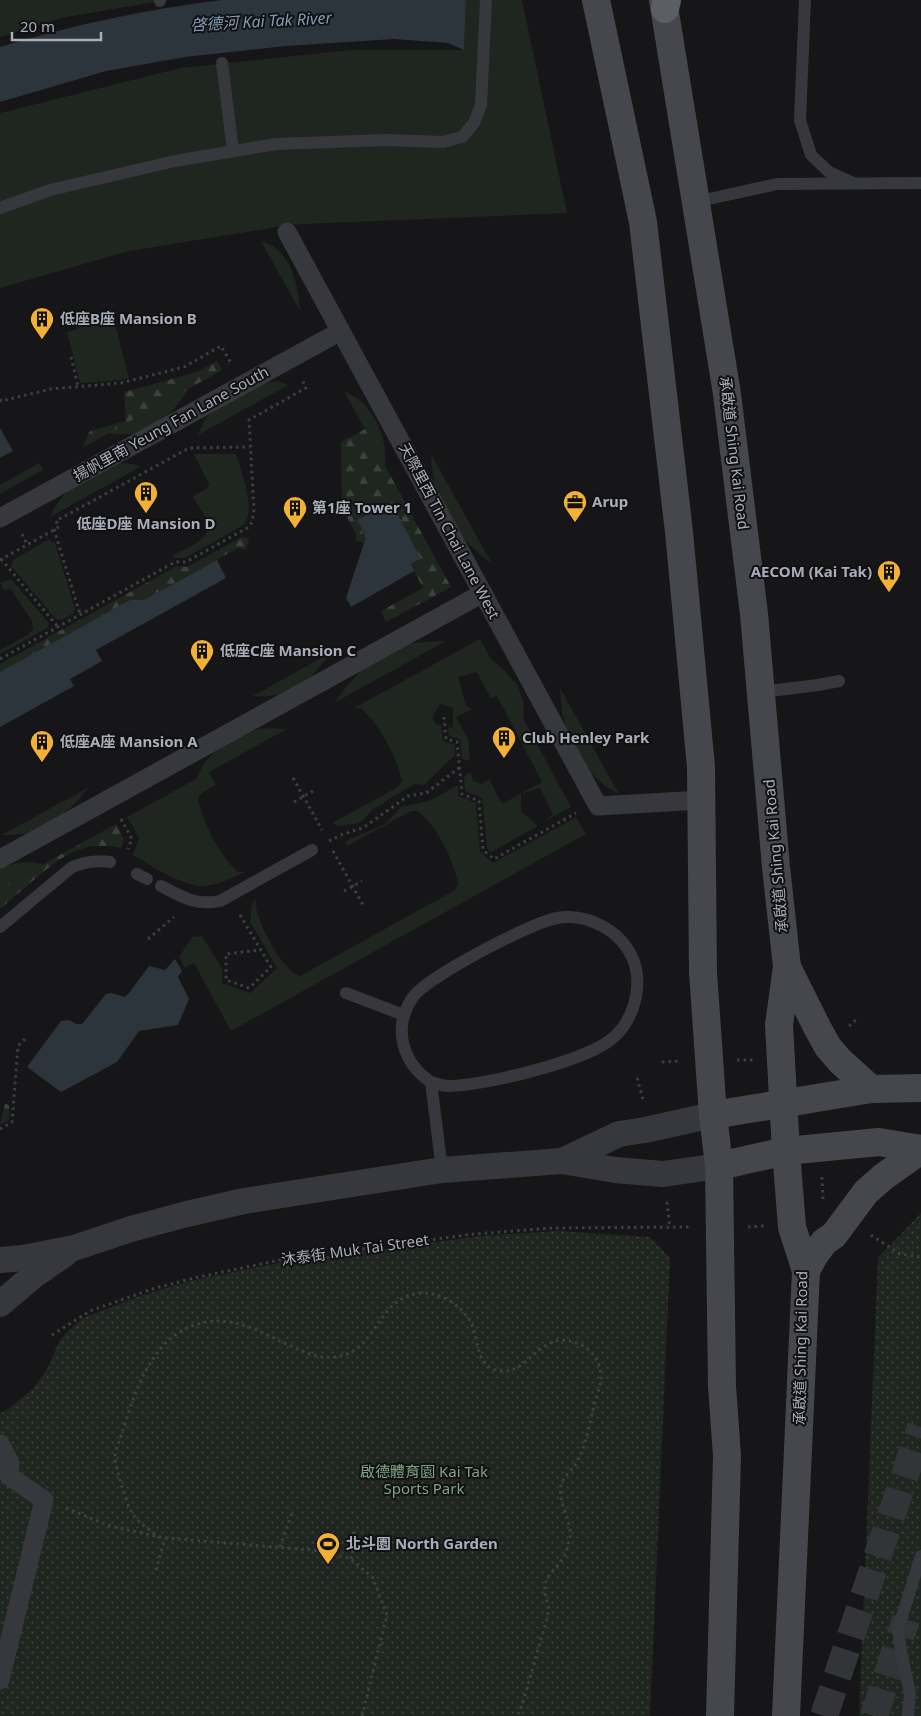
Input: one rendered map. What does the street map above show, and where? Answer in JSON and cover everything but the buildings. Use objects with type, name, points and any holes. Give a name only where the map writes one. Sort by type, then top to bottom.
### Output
[{"type":"main road","points":[[596,0],[643,222],[679,532],[700,766],[703,972],[713,1115],[719,1166],[722,1386],[727,1456],[720,1716]]},
{"type":"main road","name":"承啟道 Shing Kai Road","points":[[665,3],[695,202],[727,394],[754,614],[787,968],[779,1025],[783,1103],[792,1227],[806,1272],[786,1716]]},
{"type":"main road","points":[[787,968],[828,1046],[840,1061],[871,1089]]},
{"type":"main road","points":[[713,1115],[871,1089],[921,1088]]},
{"type":"main road","points":[[719,1166],[786,1151],[879,1142],[921,1150]]},
{"type":"main road","points":[[806,1272],[824,1242],[834,1235],[866,1192],[882,1177],[921,1150]]},
{"type":"street","name":"天際里西 Tin Chai Lane West","points":[[287,232],[596,802]]},
{"type":"street","name":"揚帆里南 Yeung Fan Lane South","points":[[0,518],[341,331]]},
{"type":"street","points":[[0,859],[483,593]]},
{"type":"street","points":[[596,802],[598,806],[701,800]]},
{"type":"street","points":[[562,1161],[619,1134],[713,1115]]},
{"type":"street","points":[[0,1260],[23,1258],[74,1248],[187,1214],[244,1201],[442,1170],[562,1161],[615,1170],[664,1174],[719,1166]]},
{"type":"street","points":[[0,1304],[33,1276],[74,1248]]},
{"type":"street","points":[[0,1444],[10,1463],[9,1476],[44,1500],[0,1680]]},
{"type":"lane","points":[[0,208],[50,190],[175,161],[276,144],[386,140],[443,142],[462,137],[474,123],[481,105],[486,0]]},
{"type":"lane","points":[[804,0],[800,120],[812,155],[829,172],[852,183]]},
{"type":"lane","points":[[222,63],[233,151]]},
{"type":"lane","points":[[695,202],[777,184],[921,183]]},
{"type":"lane","points":[[761,692],[840,681]]},
{"type":"lane","points":[[161,886],[193,901],[210,903],[229,897],[312,850]]},
{"type":"lane","points":[[0,926],[72,867],[96,861],[110,862]]},
{"type":"lane","points":[[556,918],[582,918],[600,924],[616,935],[632,956],[638,980],[634,1005],[629,1017],[618,1032],[600,1046],[548,1066],[502,1078],[447,1086],[431,1082],[414,1068],[404,1049],[402,1026],[404,1015],[413,996],[435,979],[492,946],[556,918]]},
{"type":"lane","points":[[346,993],[404,1015]]},
{"type":"lane","points":[[431,1082],[442,1170]]},
{"type":"lane","points":[[908,1716],[910,1693],[900,1652],[898,1629],[921,1556]]},
{"type":"path","points":[[0,399],[1,401],[51,388],[121,383],[184,367],[221,346],[243,385]]},
{"type":"path","points":[[71,357],[78,386]]},
{"type":"path","points":[[0,659],[175,562],[186,562],[249,526],[254,516],[254,510],[249,420],[306,388],[290,359]]},
{"type":"path","points":[[58,627],[0,559],[59,527],[56,522],[189,448],[250,447]]},
{"type":"path","points":[[54,530],[80,614]]},
{"type":"path","points":[[444,717],[446,739],[458,742],[462,794],[479,801],[483,850],[494,859],[596,802]]},
{"type":"path","points":[[312,850],[343,834],[363,828],[408,796],[426,793],[460,768]]},
{"type":"path","points":[[294,802],[313,791]]},
{"type":"path","points":[[109,799],[132,839],[125,857]]},
{"type":"path","points":[[344,891],[362,881]]},
{"type":"path","points":[[229,897],[261,950],[271,967],[249,988],[226,980],[226,954],[261,950]]},
{"type":"path","points":[[148,939],[193,901]]},
{"type":"path","points":[[0,1129],[12,1122],[18,1046],[26,1038]]},
{"type":"path","points":[[637,1078],[644,1106]]},
{"type":"path","name":"沐泰街 Muk Tai Street","points":[[52,1335],[90,1311],[152,1289],[280,1260],[474,1234],[553,1228],[670,1228],[666,1196]]},
{"type":"path","points":[[872,1235],[900,1254],[921,1257]]},
{"type":"path","points":[[155,1534],[132,1514],[115,1457],[133,1398],[142,1377],[161,1349],[189,1326],[224,1320],[248,1327],[317,1356],[337,1356],[356,1349],[364,1343],[386,1310],[394,1304],[412,1295],[422,1293],[441,1297],[459,1308],[472,1324],[479,1355],[483,1361],[493,1368],[504,1372],[514,1369],[540,1349],[555,1342],[571,1340],[588,1349],[598,1362],[601,1378],[579,1459],[563,1478],[559,1488],[561,1500],[569,1518],[570,1534],[566,1553],[548,1577],[544,1587],[549,1610],[520,1711],[516,1716]]},
{"type":"path","points":[[44,1500],[110,1526],[155,1534],[165,1538],[323,1551],[351,1559],[373,1578],[387,1614],[362,1716]]},
{"type":"path","points":[[280,1547],[292,1513]]},
{"type":"path","points":[[351,1559],[356,1539],[354,1531]]},
{"type":"path","points":[[156,1570],[165,1538]]},
{"type":"path","points":[[381,1642],[387,1644]]},
{"type":"green space","points":[[0,0],[166,0],[61,18],[0,37]]},
{"type":"green space","points":[[466,0],[522,0],[567,213],[283,226],[129,251],[0,288],[0,113],[180,68],[351,50],[464,50]]},
{"type":"green space","points":[[261,241],[271,245],[286,260],[295,279],[300,311]]},
{"type":"green space","points":[[111,309],[129,378],[80,383],[67,332],[78,329],[75,318]]},
{"type":"green space","points":[[217,361],[222,370],[82,448],[90,431],[126,421],[124,392],[197,372]]},
{"type":"green space","points":[[278,381],[288,385],[198,435],[204,421],[216,406],[265,383]]},
{"type":"green space","points":[[189,388],[174,409],[156,425],[134,434],[108,433]]},
{"type":"green space","points":[[344,391],[361,401],[377,423],[385,449],[385,466]]},
{"type":"green space","points":[[365,429],[451,587],[386,622],[381,611],[423,588],[411,565],[421,559],[357,520],[363,532],[364,543],[356,541],[356,534],[342,508],[341,442]]},
{"type":"green space","points":[[194,454],[236,454],[247,492],[249,512],[247,520],[242,526],[185,558],[174,558],[173,555],[202,538],[208,527],[206,518],[193,496],[208,488],[209,484]]},
{"type":"green space","points":[[431,454],[492,564],[456,529],[448,516],[436,488],[432,472]]},
{"type":"green space","points":[[39,463],[43,470],[0,494],[0,485]]},
{"type":"green space","points":[[122,463],[140,467],[50,517],[62,497],[79,481],[100,470]]},
{"type":"green space","points":[[242,537],[249,539],[246,550],[238,548],[144,600],[130,600],[0,672],[0,664],[177,566],[187,567]]},
{"type":"green space","points":[[48,540],[55,543],[75,609],[73,614],[62,620],[56,619],[11,566],[13,560]]},
{"type":"green space","points":[[11,579],[49,623],[47,628],[0,654],[0,650],[28,635],[33,629],[32,621],[10,588],[5,591],[0,583]]},
{"type":"green space","points":[[480,639],[491,659],[518,686],[523,701],[524,720],[571,807],[543,822],[553,814],[540,788],[521,794],[521,811],[538,826],[491,852],[487,848],[482,798],[465,791],[464,776],[471,772],[473,781],[482,784],[489,779],[502,804],[542,782],[497,696],[491,699],[477,672],[458,677],[466,706],[472,709],[456,717],[468,739],[470,761],[462,759],[460,739],[449,736],[448,727],[453,728],[453,708],[440,704],[432,718],[436,724],[441,725],[443,741],[455,745],[455,755],[424,785],[415,784],[373,809],[360,823],[340,826],[332,823],[398,787],[402,781],[396,762],[381,732],[361,708],[354,708]]},
{"type":"green space","points":[[446,641],[334,703],[361,670],[387,652],[409,644]]},
{"type":"green space","points":[[330,653],[315,672],[298,686],[278,695],[253,696]]},
{"type":"green space","points":[[560,688],[620,795],[605,786],[589,771],[567,730],[562,713]]},
{"type":"green space","points":[[269,728],[287,729],[209,772],[216,785],[202,793],[198,798],[203,817],[218,848],[238,872],[245,872],[215,884],[196,886],[178,880],[133,855],[139,838],[127,817],[196,779],[203,765],[224,743],[250,731]]},
{"type":"green space","points":[[458,785],[459,796],[476,803],[480,851],[493,863],[576,817],[586,834],[231,1031],[194,963],[185,968],[179,957],[192,937],[202,936],[222,968],[222,983],[250,993],[277,968],[250,922],[252,904],[256,898],[258,916],[277,954],[285,965],[300,976],[455,890],[458,884],[456,875],[444,844],[432,826],[418,811],[411,811],[347,846],[346,841],[385,824],[401,807],[429,801]]},
{"type":"green space","points":[[89,787],[68,810],[51,823],[32,832],[2,835]]},
{"type":"green space","points":[[116,824],[124,839],[121,848],[96,846],[75,851],[65,856],[0,909],[0,888]]},
{"type":"green space","points":[[28,862],[43,864],[0,888],[0,868]]},
{"type":"green space","points":[[5,1104],[9,1105],[9,1120],[0,1125]]},
{"type":"green space","points":[[921,1213],[921,1716],[859,1716],[878,1258]]},
{"type":"green space","name":"啟德體育園 Kai Tak Sports Park","points":[[558,1231],[650,1237],[670,1258],[650,1716],[0,1716],[0,1413],[7,1410],[33,1389],[47,1369],[60,1340],[69,1330],[83,1318],[140,1296],[190,1281],[283,1262],[481,1236]]},
{"type":"water","name":"啓德河 Kai Tak River","points":[[222,0],[466,0],[464,50],[448,43],[394,39],[286,46],[185,57],[106,71],[0,102],[0,47],[110,19]]},
{"type":"water","points":[[0,428],[13,451],[0,458]]},
{"type":"water","points":[[391,502],[421,559],[411,564],[414,571],[351,607],[346,598],[365,540],[364,533],[357,520]]},
{"type":"water","points":[[217,560],[226,578],[96,650],[102,661],[70,679],[74,686],[0,727],[0,672],[130,600],[144,600]]},
{"type":"water","points":[[175,959],[182,971],[178,977],[189,999],[178,1025],[139,1031],[117,1062],[61,1092],[27,1067],[61,1021],[69,1020],[76,1024],[82,1024],[106,994],[111,993],[125,997],[149,966],[165,970]]},
{"type":"tunnel","points":[[824,1716],[921,1427]]},
{"type":"tunnel","points":[[874,1716],[906,1619]]},
{"type":"place","name":"低座B座 Mansion B","points":[[42,340]]},
{"type":"place","name":"低座D座 Mansion D","points":[[146,514]]},
{"type":"place","name":"Arup","points":[[575,523]]},
{"type":"place","name":"第1座 Tower 1","points":[[295,529]]},
{"type":"place","name":"AECOM (Kai Tak)","points":[[889,593]]},
{"type":"place","name":"低座C座 Mansion C","points":[[202,672]]},
{"type":"place","name":"Club Henley Park","points":[[504,759]]},
{"type":"place","name":"低座A座 Mansion A","points":[[42,763]]},
{"type":"place","name":"北斗園 North Garden","points":[[328,1565]]}]
